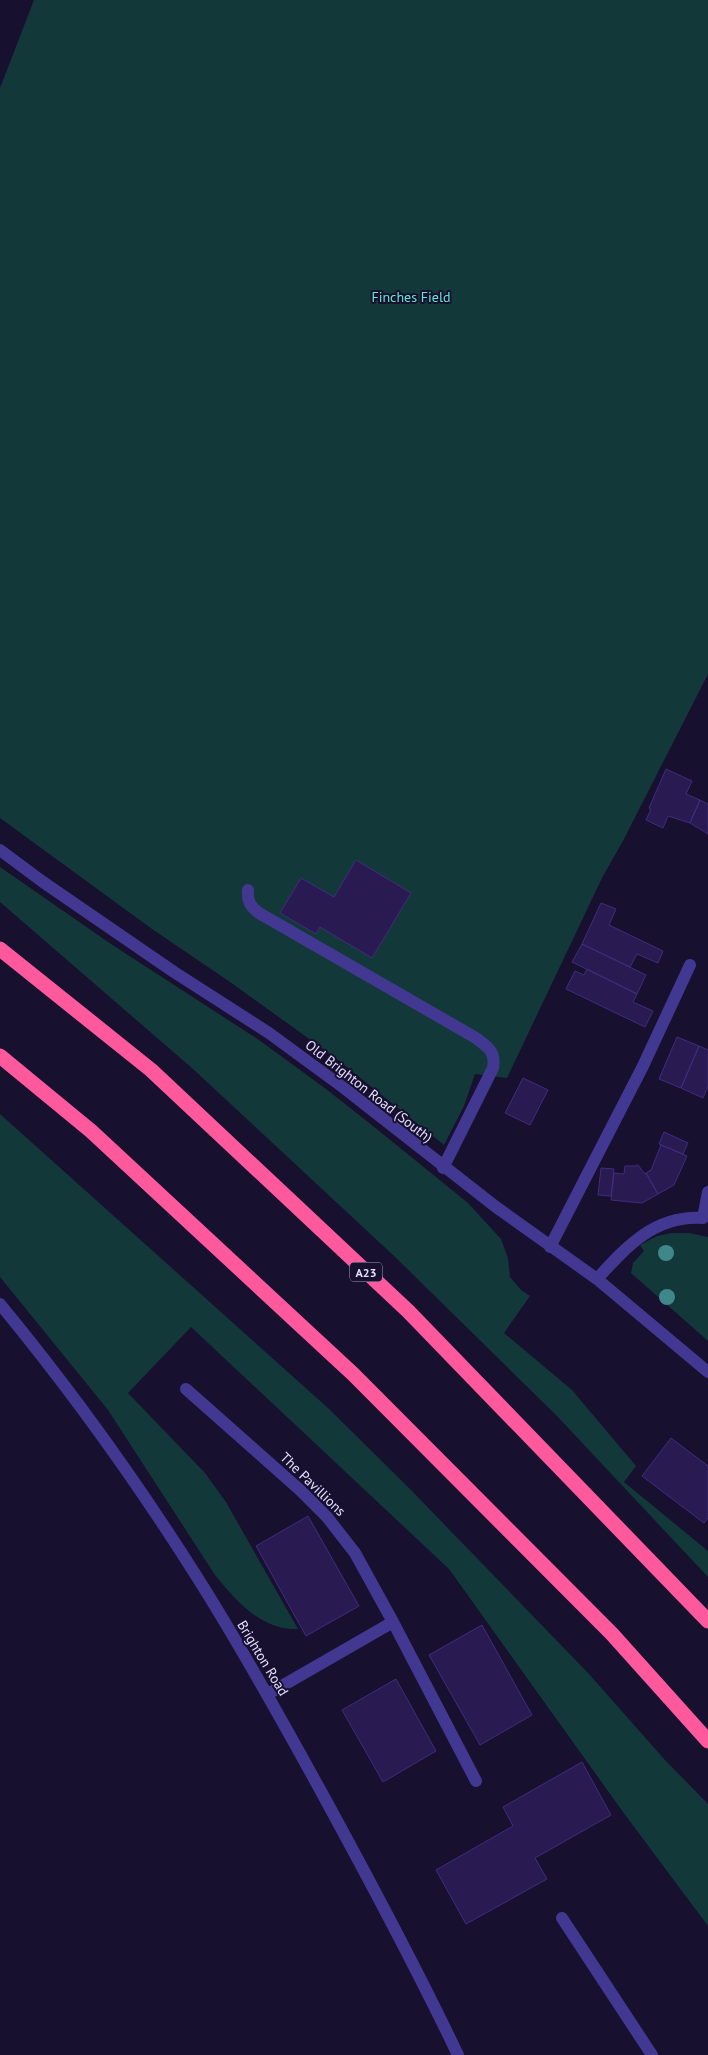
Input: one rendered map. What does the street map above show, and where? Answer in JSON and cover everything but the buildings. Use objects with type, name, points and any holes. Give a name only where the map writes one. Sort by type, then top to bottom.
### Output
[{"type":"highway","name":"A23","points":[[0,949],[151,1070],[408,1311],[708,1621]]},
{"type":"highway","points":[[0,1056],[91,1131],[353,1374],[612,1634],[708,1742]]},
{"type":"street","name":"Old Brighton Road (South)","points":[[0,850],[43,882],[269,1033],[344,1088],[443,1168],[550,1247],[597,1279],[708,1372]]},
{"type":"street","points":[[248,890],[247,898],[250,906],[259,913],[476,1038],[492,1052],[495,1059],[493,1068],[443,1168]]},
{"type":"street","points":[[550,1247],[643,1066],[690,965]]},
{"type":"street","points":[[597,1279],[621,1252],[645,1232],[673,1220],[705,1218],[708,1192]]},
{"type":"street","name":"Brighton Road","points":[[0,1304],[58,1375],[197,1576],[268,1694],[372,1884],[458,2055]]},
{"type":"street","name":"The Pavillions","points":[[186,1388],[300,1490],[327,1517],[355,1553],[476,1781]]},
{"type":"street","points":[[268,1694],[393,1622]]},
{"type":"street","points":[[562,1918],[652,2055]]},
{"type":"green space","name":"Finches Field","points":[[34,0],[708,0],[708,674],[624,839],[602,878],[507,1078],[475,1074],[464,1106],[444,1145],[333,1056],[152,929],[0,818],[0,88]]},
{"type":"green space","points":[[0,867],[111,944],[259,1040],[326,1089],[468,1203],[501,1239],[508,1258],[510,1277],[521,1290],[530,1296],[504,1333],[572,1390],[636,1466],[624,1482],[708,1551],[708,1577],[556,1415],[393,1255],[193,1069],[0,902]]},
{"type":"green space","points":[[0,1114],[328,1408],[411,1490],[589,1674],[664,1759],[708,1804],[708,1926],[623,1812],[449,1569],[191,1327],[128,1393],[205,1473],[226,1502],[298,1629],[285,1628],[261,1620],[241,1604],[223,1585],[108,1410],[0,1277]]},
{"type":"green space","points":[[672,1233],[689,1233],[708,1237],[708,1341],[631,1273],[633,1263],[644,1251],[640,1245],[657,1236]]}]
